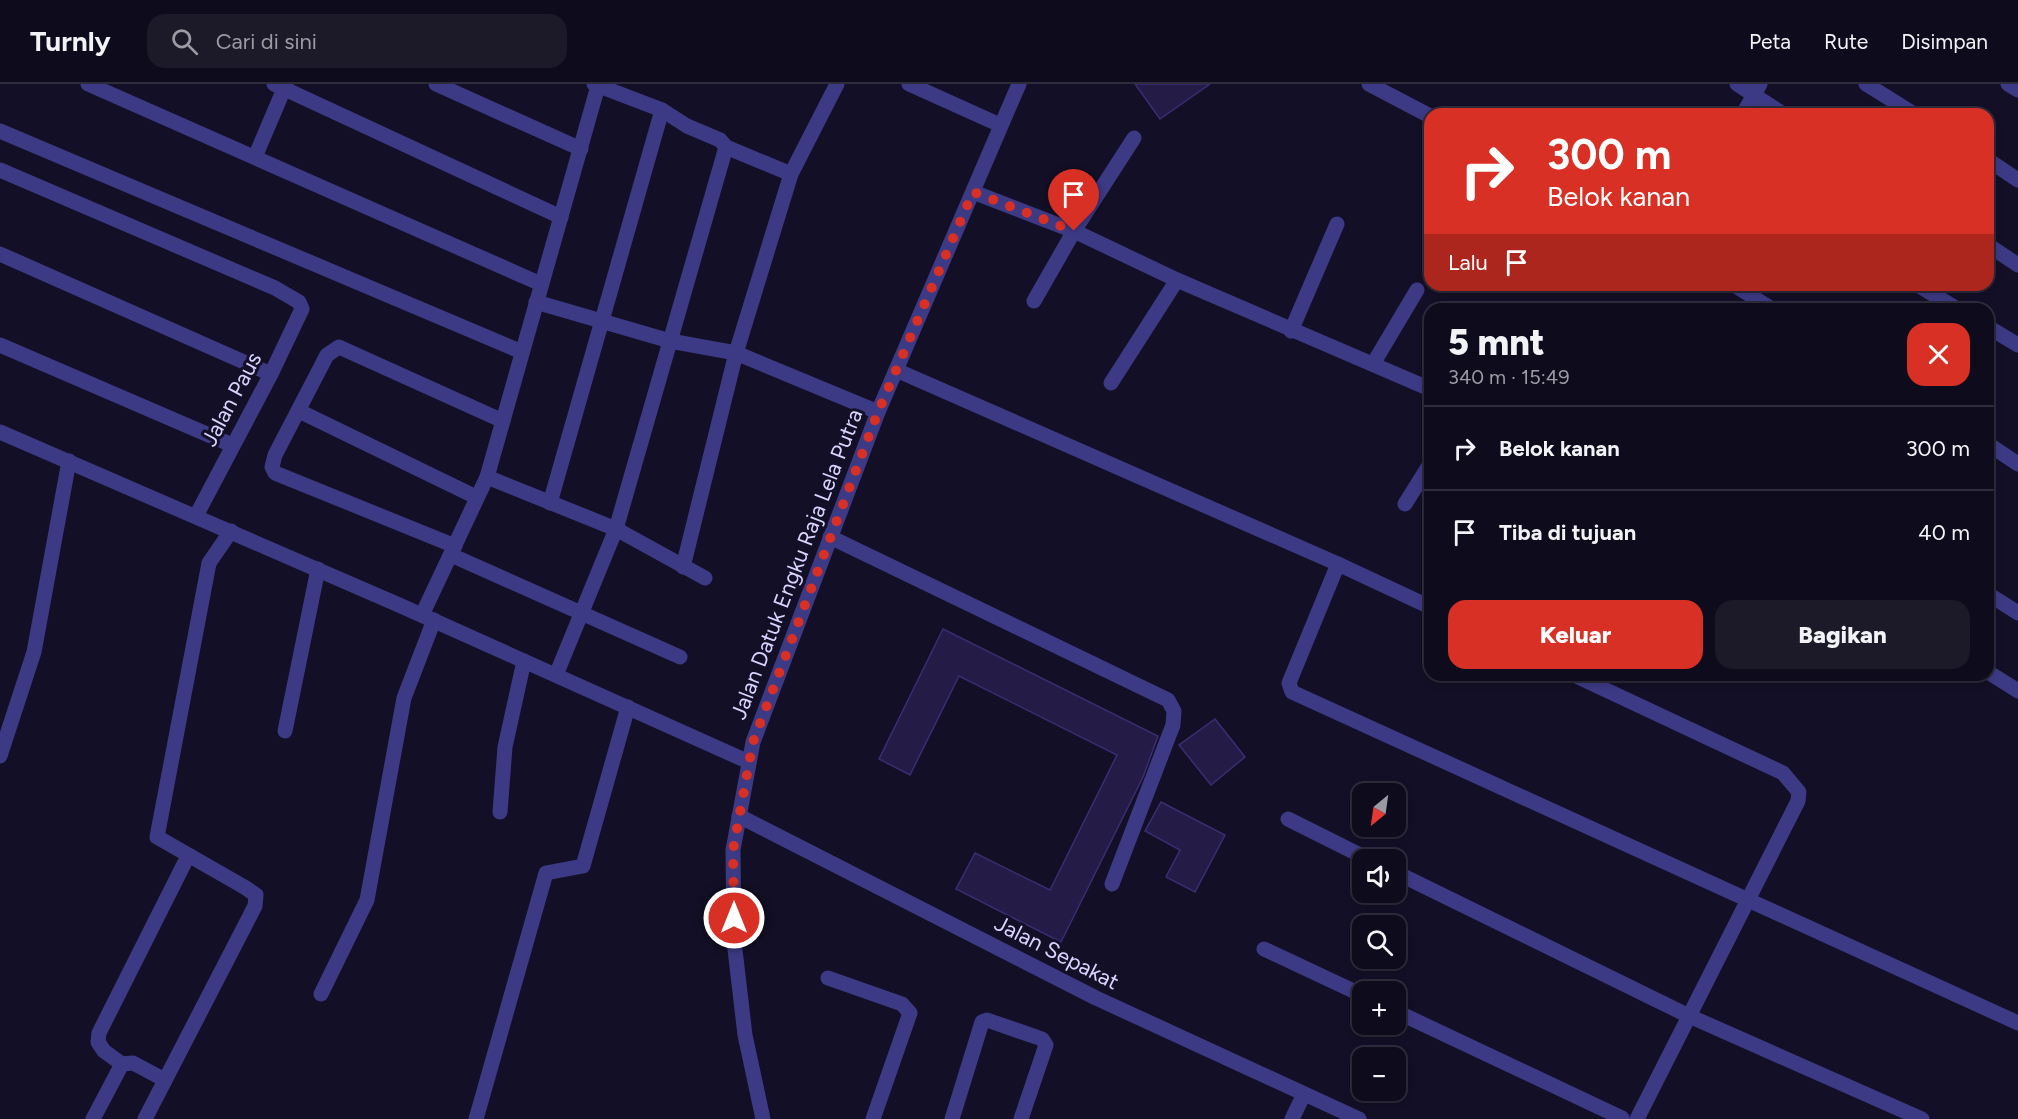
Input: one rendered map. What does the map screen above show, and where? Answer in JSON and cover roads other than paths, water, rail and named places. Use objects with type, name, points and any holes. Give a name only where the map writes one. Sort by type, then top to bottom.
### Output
[{"type":"street","points":[[88,84],[541,284]]},
{"type":"street","points":[[436,84],[454,88],[581,149]]},
{"type":"street","points":[[683,567],[736,353],[791,174],[837,84]]},
{"type":"street","points":[[909,84],[1000,125]]},
{"type":"street","name":"Jalan Datuk Engku Raja Lela Putra","points":[[763,1119],[745,1035],[734,941],[733,850],[753,742],[878,412],[1019,84]]},
{"type":"street","points":[[1369,84],[1424,113]]},
{"type":"street","points":[[1737,84],[1757,89],[1778,108]]},
{"type":"street","points":[[1866,84],[1904,108]]},
{"type":"street","points":[[2008,84],[2018,90]]},
{"type":"street","points":[[321,994],[367,900],[404,698],[428,617],[453,550],[487,477],[581,149],[596,85],[662,110],[687,126],[720,140],[726,147],[791,174]]},
{"type":"street","points":[[255,158],[281,86],[561,217]]},
{"type":"street","points":[[1746,108],[1757,89]]},
{"type":"street","points":[[550,502],[662,110]]},
{"type":"street","points":[[0,131],[522,352]]},
{"type":"street","points":[[1034,301],[1074,231],[1134,138]]},
{"type":"street","points":[[556,675],[616,530],[726,147]]},
{"type":"street","points":[[1994,164],[2018,180]]},
{"type":"street","name":"Jalan Paus","points":[[0,170],[275,288],[299,302],[302,309],[271,374],[196,516]]},
{"type":"street","points":[[973,192],[1074,231],[1290,331],[1424,386]]},
{"type":"street","points":[[1290,331],[1337,224]]},
{"type":"street","points":[[1994,250],[2018,265]]},
{"type":"street","points":[[0,254],[271,374]]},
{"type":"street","points":[[1111,382],[1177,280]]},
{"type":"street","points":[[1373,364],[1417,290]]},
{"type":"street","points":[[1744,291],[1762,303]]},
{"type":"street","points":[[1928,291],[1947,303]]},
{"type":"street","points":[[536,302],[670,341],[736,353],[878,412]]},
{"type":"street","points":[[1994,331],[2018,345]]},
{"type":"street","points":[[503,421],[339,347],[327,355],[275,455],[272,467],[275,473],[453,550],[581,614],[680,657]]},
{"type":"street","points":[[2,351],[232,445]]},
{"type":"street","points":[[896,370],[1338,564],[1424,604]]},
{"type":"street","points":[[299,411],[476,497]]},
{"type":"street","points":[[0,432],[428,617],[749,762]]},
{"type":"street","points":[[1994,448],[2018,464]]},
{"type":"street","points":[[0,756],[34,652],[69,461]]},
{"type":"street","points":[[1406,504],[1424,474]]},
{"type":"street","points":[[487,477],[616,530],[705,578]]},
{"type":"street","points":[[145,1119],[255,906],[256,895],[157,837],[209,563],[231,531]]},
{"type":"street","points":[[830,537],[1168,700],[1174,711],[1173,725],[1112,884]]},
{"type":"street","points":[[1338,564],[1289,683],[1292,692],[2018,1023]]},
{"type":"street","points":[[285,732],[318,569]]},
{"type":"street","points":[[1994,598],[2018,613]]},
{"type":"street","points":[[500,812],[505,747],[524,661]]},
{"type":"street","points":[[1994,676],[2018,691]]},
{"type":"street","points":[[1406,1016],[1627,1119],[1689,1016],[1798,801],[1799,792],[1796,785],[1783,773],[1587,681]]},
{"type":"street","points":[[476,1119],[546,873],[583,866],[628,707]]},
{"type":"street","name":"Jalan Sepakat","points":[[739,816],[1096,998],[1359,1119]]},
{"type":"street","points":[[1288,819],[1352,851]]},
{"type":"street","points":[[165,1080],[133,1063],[122,1064],[104,1051],[98,1042],[99,1033],[188,855]]},
{"type":"street","points":[[1406,877],[1689,1016],[1922,1119]]},
{"type":"street","points":[[1263,949],[1352,990]]},
{"type":"street","points":[[828,978],[902,1004],[910,1012],[873,1119]]},
{"type":"street","points":[[952,1119],[982,1022],[987,1020],[1042,1039],[1046,1045],[1021,1119]]},
{"type":"street","points":[[93,1119],[122,1064]]},
{"type":"street","points":[[1292,1119],[1304,1094]]}]
